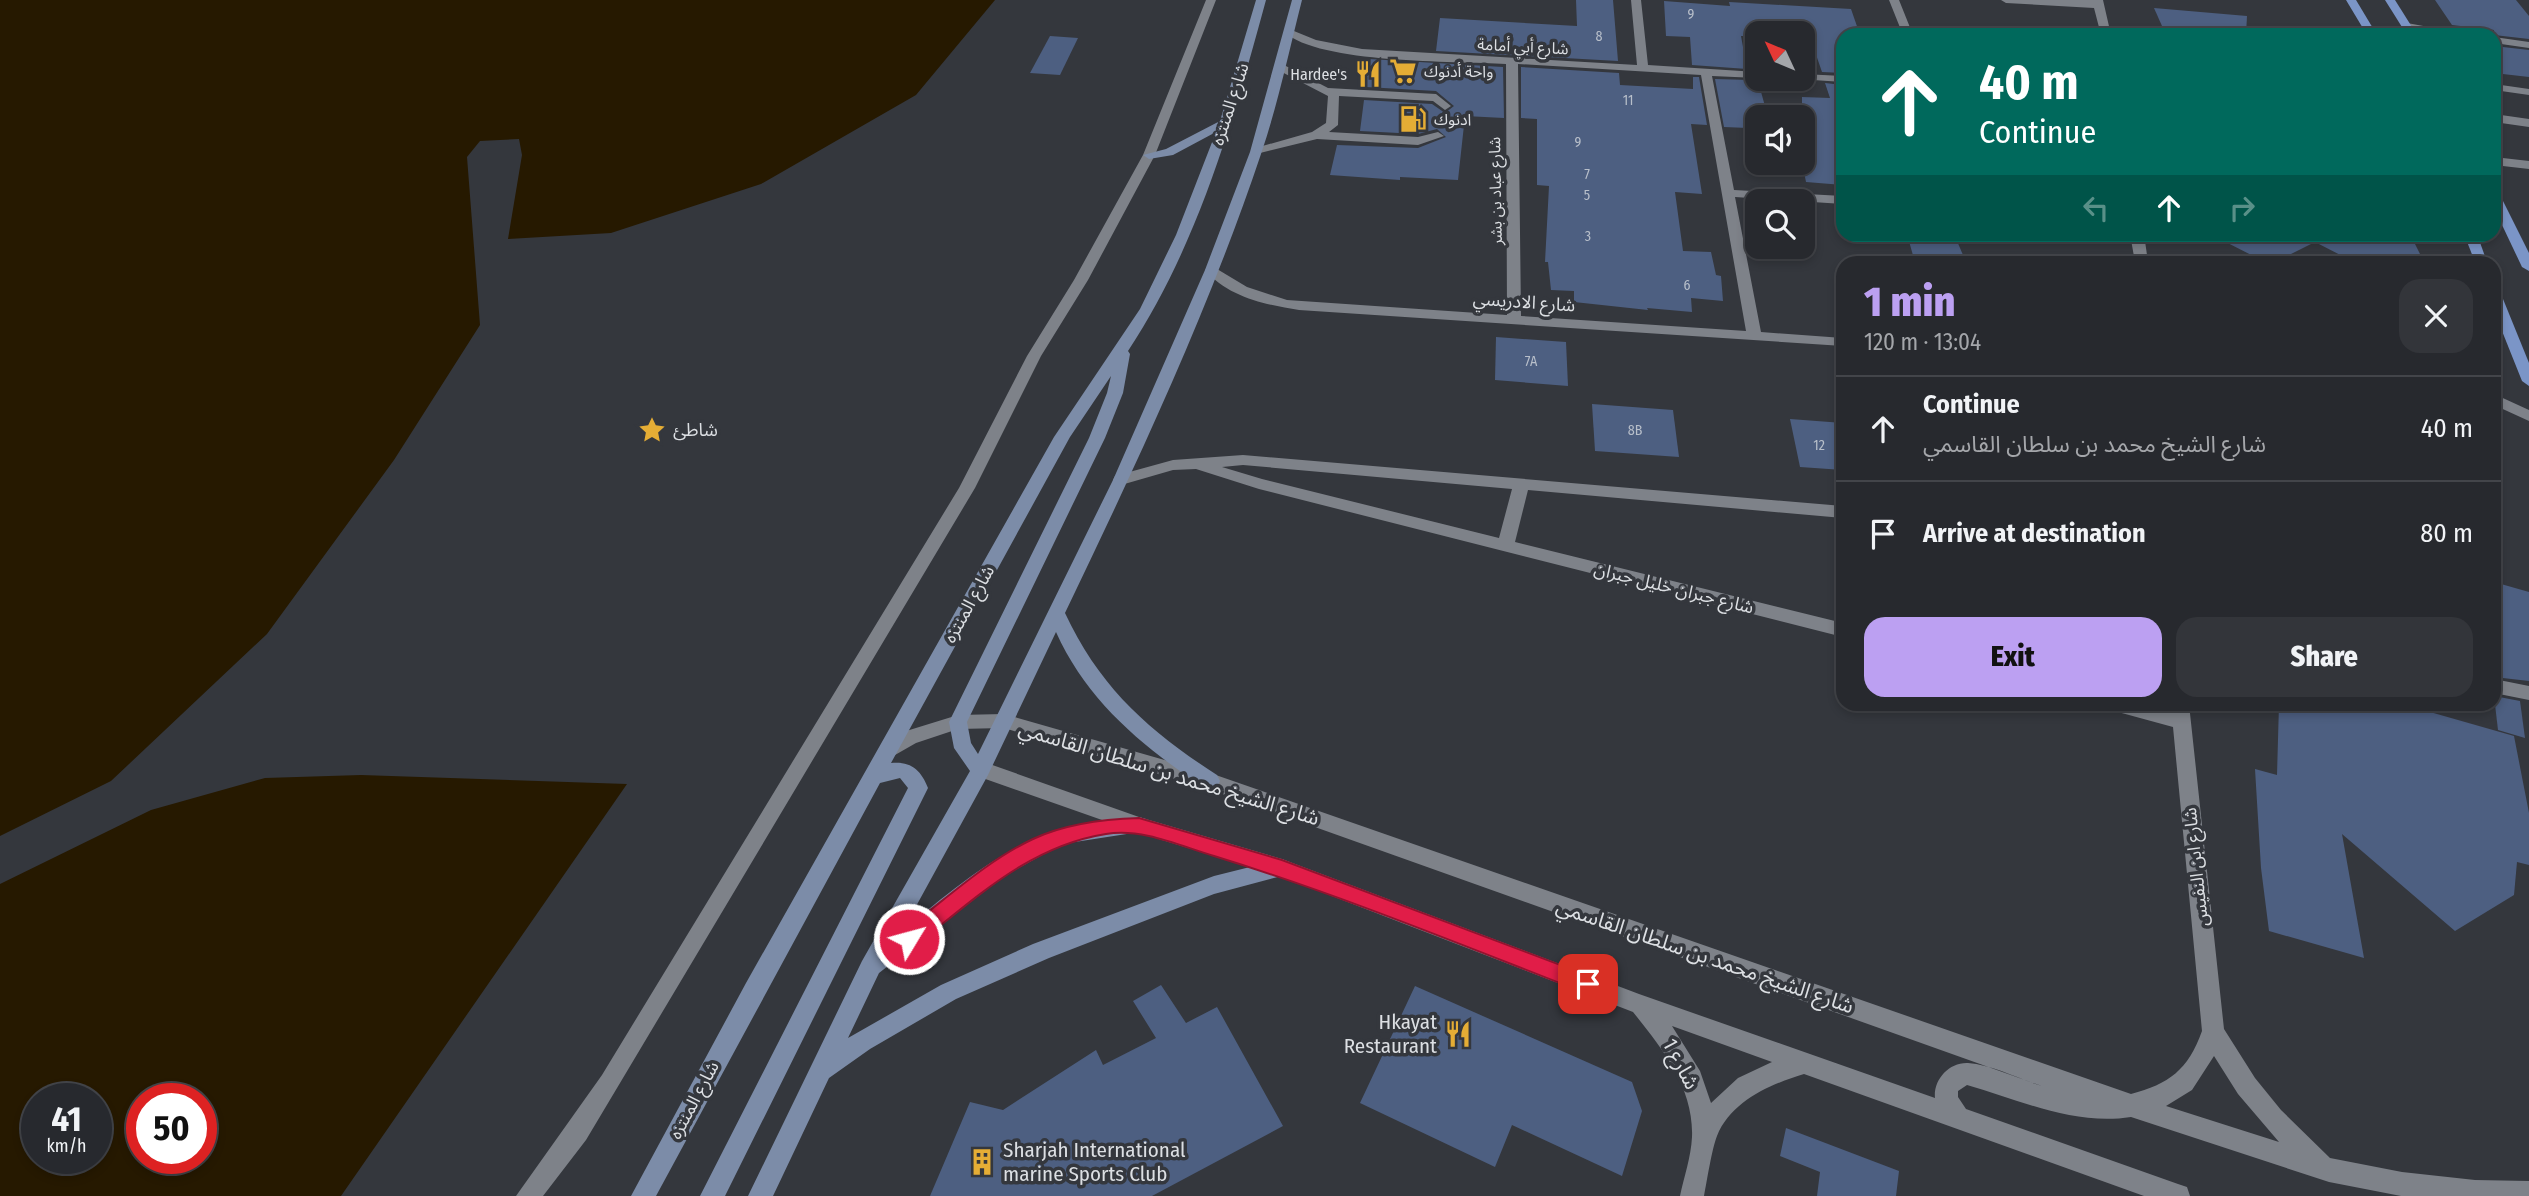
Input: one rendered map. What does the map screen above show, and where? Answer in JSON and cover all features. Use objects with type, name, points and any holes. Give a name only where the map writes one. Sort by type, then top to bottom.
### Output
[{"type":"main road","name":"شارع المنتزه","points":[[643,1196],[747,1002],[1062,438],[1092,391],[1123,350],[1148,307],[1188,221],[1224,123],[1261,0]]},
{"type":"main road","name":"شارع المنتزه","points":[[760,1196],[870,968],[981,769],[1121,480],[1212,270],[1256,152],[1297,0]]},
{"type":"main road","points":[[2351,0],[2368,28]]},
{"type":"main road","points":[[2390,0],[2408,28]]},
{"type":"main road","points":[[1149,155],[1169,152],[1224,123]]},
{"type":"main road","points":[[2501,209],[2529,267]]},
{"type":"main road","points":[[2501,311],[2529,381]]},
{"type":"main road","points":[[981,769],[966,756],[958,740],[958,722],[1097,438],[1115,393],[1123,350]]},
{"type":"main road","points":[[1056,611],[1083,666],[1118,711],[1144,736],[1210,781]]},
{"type":"main road","points":[[712,1196],[918,788],[916,779],[908,772],[897,769],[884,771],[873,777]]},
{"type":"main road","points":[[870,968],[1005,865],[1040,844],[1106,826],[1139,825]]},
{"type":"main road","points":[[817,1074],[850,1047],[887,1024],[962,986],[1180,897],[1214,885],[1282,868]]},
{"type":"street","points":[[528,1196],[578,1132],[605,1091],[967,488],[1034,356],[1081,280],[1149,155],[1211,0]]},
{"type":"street","points":[[1636,0],[1643,69]]},
{"type":"street","points":[[1894,0],[1905,28]]},
{"type":"street","points":[[2006,0],[2099,2],[2105,28]]},
{"type":"street","name":"شارع أبي أمامة","points":[[1289,32],[1313,43],[1345,50],[1745,74]]},
{"type":"street","points":[[2501,41],[2528,46]]},
{"type":"street","name":"شارع عباد بن بشر","points":[[1511,62],[1514,321]]},
{"type":"street","points":[[1280,67],[1328,91],[1436,98],[1441,99],[1444,106]]},
{"type":"street","points":[[1706,72],[1754,336]]},
{"type":"street","points":[[1815,78],[1836,79]]},
{"type":"street","points":[[2501,88],[2529,92]]},
{"type":"street","points":[[1256,152],[1317,135],[1332,125],[1335,99],[1328,91]]},
{"type":"street","points":[[2501,119],[2529,125]]},
{"type":"street","points":[[1317,135],[1418,141],[1438,136]]},
{"type":"street","points":[[2501,161],[2529,165]]},
{"type":"street","points":[[1728,193],[1836,200]]},
{"type":"street","name":"شارع الادريسي","points":[[1212,270],[1223,280],[1257,297],[1299,306],[1836,342]]},
{"type":"street","points":[[2501,402],[2529,416]]},
{"type":"street","name":"شارع جبران خليل جبران","points":[[1121,480],[1155,469],[1192,463],[1251,461],[1836,511]]},
{"type":"street","name":"شارع جبران خليل جبران","points":[[1192,463],[1235,478],[1836,628]]},
{"type":"street","points":[[1506,545],[1521,486]]},
{"type":"street","points":[[2501,687],[2529,692]]},
{"type":"street","name":"شارع ابن النفيس","points":[[2181,713],[2213,1031],[2232,1067],[2258,1103],[2290,1138],[2329,1170]]},
{"type":"street","name":"شارع الشيخ محمد بن سلطان القاسمي","points":[[888,751],[910,737],[958,722],[1004,721],[1210,781],[2134,1107],[2329,1170],[2402,1184],[2475,1192],[2529,1193]]},
{"type":"street","points":[[981,769],[1139,825],[1282,868],[1639,1004],[2178,1196]]},
{"type":"street","name":"شارع 1","points":[[1639,1004],[1677,1050],[1691,1076],[1705,1133]]},
{"type":"street","name":"شارع ابن النفيس","points":[[2134,1107],[2164,1097],[2188,1080],[2205,1058],[2213,1031]]},
{"type":"street","name":"شارع 1","points":[[1692,1196],[1705,1133],[1718,1111],[1735,1093],[1755,1079],[1804,1063]]},
{"type":"street","points":[[1958,1117],[1949,1107],[1945,1094],[1948,1083],[1956,1076],[1967,1074],[2073,1106],[2094,1110],[2134,1107]]},
{"type":"shaded area","points":[[0,0],[995,0],[916,95],[761,184],[611,233],[508,239],[522,155],[519,139],[480,141],[467,157],[480,325],[394,460],[267,634],[111,781],[0,836]]},
{"type":"shaded area","points":[[361,775],[627,784],[341,1196],[0,1196],[0,884],[151,810],[265,778]]},
{"type":"building","points":[[1576,0],[1613,0],[1618,61],[1436,51],[1440,18],[1577,26]]},
{"type":"building","points":[[2435,0],[2516,0],[2529,16],[2529,39],[2501,36],[2501,28],[2452,25]]},
{"type":"building","points":[[1664,1],[1730,6],[1729,2],[1851,9],[1858,28],[1836,28],[1836,73],[1822,72],[1815,52],[1815,21],[1745,21],[1745,36],[1741,36],[1745,69],[1692,65],[1690,37],[1666,36]]},
{"type":"building","points":[[2154,8],[2247,16],[2246,28],[2163,28]]},
{"type":"building","points":[[1050,36],[1078,38],[1060,75],[1030,73]]},
{"type":"building","points":[[2501,47],[2529,50],[2529,77],[2501,74]]},
{"type":"building","points":[[1369,59],[1503,67],[1504,118],[1465,116],[1458,180],[1400,177],[1400,180],[1330,175],[1337,145],[1418,148],[1446,137],[1437,129],[1418,134],[1360,131],[1364,100],[1432,104],[1445,113],[1454,106],[1436,91],[1366,87]]},
{"type":"building","points":[[1521,67],[1619,73],[1620,85],[1693,89],[1693,77],[1699,77],[1707,125],[1691,124],[1702,194],[1675,192],[1683,251],[1711,252],[1716,275],[1721,276],[1723,301],[1691,298],[1692,312],[1647,308],[1648,310],[1574,302],[1574,291],[1551,290],[1548,262],[1545,262],[1549,186],[1537,185],[1537,119],[1521,118]]},
{"type":"building","points":[[1715,79],[1745,80],[1745,91],[1761,91],[1765,105],[1745,105],[1745,128],[1724,127]]},
{"type":"building","points":[[1825,83],[1836,84],[1836,184],[1806,182],[1805,175],[1815,175],[1815,105],[1802,105],[1802,97],[1830,98]]},
{"type":"building","points":[[1909,242],[1957,242],[1963,256],[1913,256]]},
{"type":"building","points":[[2226,242],[2315,242],[2287,256],[2253,256]]},
{"type":"building","points":[[2315,242],[2414,242],[2421,256],[2342,256]]},
{"type":"building","points":[[1496,337],[1566,342],[1568,386],[1495,380]]},
{"type":"building","points":[[1592,404],[1673,410],[1679,457],[1595,451]]},
{"type":"building","points":[[1790,419],[1836,422],[1836,470],[1800,467]]},
{"type":"building","points":[[2501,584],[2529,592],[2529,681],[2501,678]]},
{"type":"building","points":[[2501,697],[2520,701],[2525,738],[2498,730],[2496,711],[2501,711]]},
{"type":"building","points":[[2279,711],[2426,711],[2514,736],[2529,813],[2529,865],[2517,862],[2514,895],[2455,931],[2342,834],[2364,958],[2269,931],[2261,868],[2255,769],[2277,775]]},
{"type":"building","points":[[1161,985],[1186,1023],[1217,1007],[1283,1126],[1152,1196],[930,1196],[970,1102],[1003,1110],[1096,1050],[1103,1065],[1156,1038],[1133,1001]]},
{"type":"building","name":"Hkayat Restaurant","points":[[1415,986],[1632,1082],[1642,1111],[1622,1176],[1512,1125],[1495,1167],[1360,1103]]},
{"type":"building","points":[[1786,1128],[1899,1171],[1896,1196],[1817,1196],[1820,1172],[1780,1156]]},
{"type":"place","name":"واحة أدنوك","points":[[1403,71]]},
{"type":"place","name":"Hardee's","points":[[1368,74]]},
{"type":"place","name":"ادنوك","points":[[1413,119]]},
{"type":"place","name":"شاطئ","points":[[652,430]]},
{"type":"place","name":"Hkayat Restaurant","points":[[1458,1034]]},
{"type":"place","name":"Sharjah International marine Sports Club","points":[[982,1162]]},
{"type":"route","points":[[909,939],[1005,865],[1040,844],[1106,826],[1139,825],[1282,868],[1588,984]]}]
